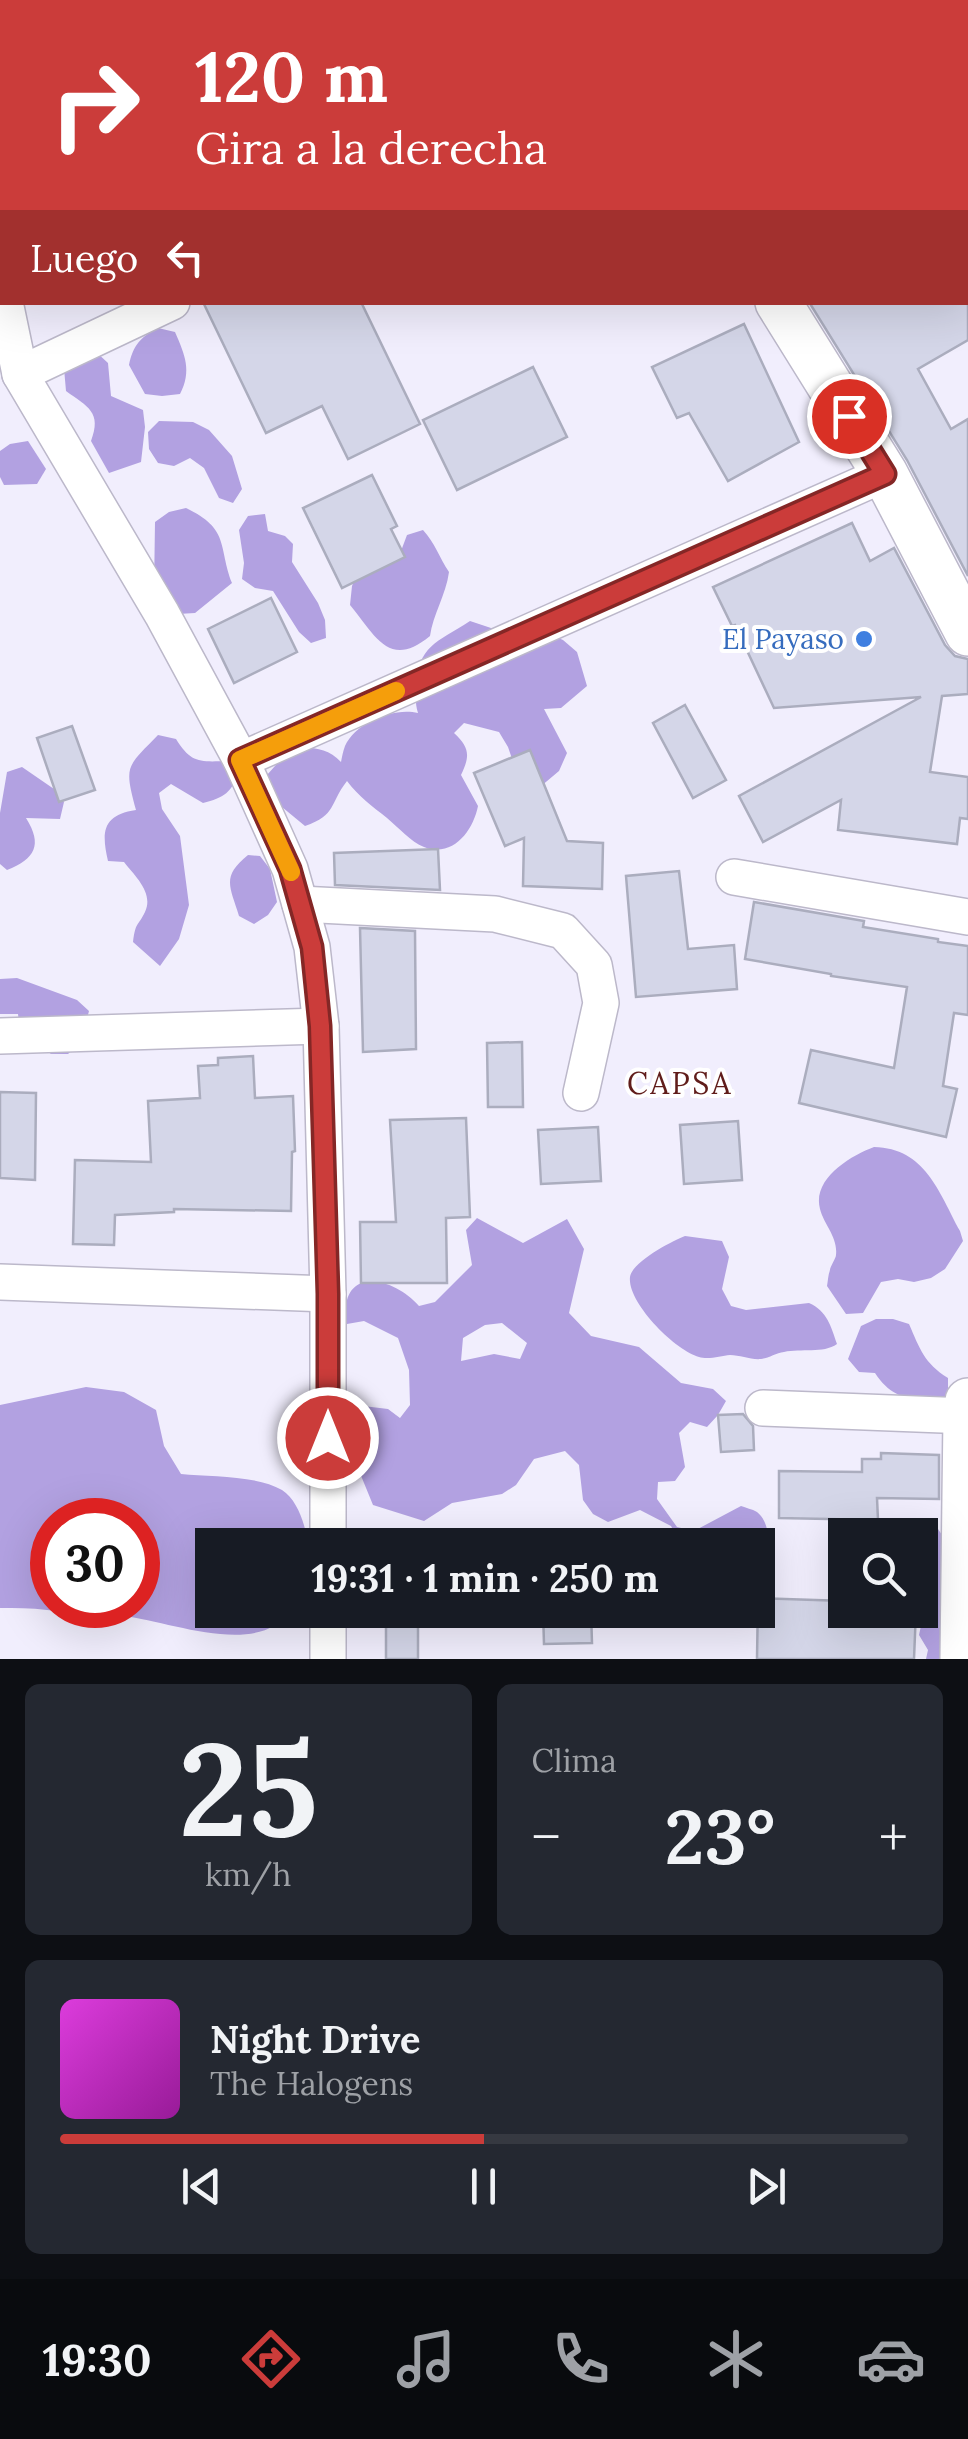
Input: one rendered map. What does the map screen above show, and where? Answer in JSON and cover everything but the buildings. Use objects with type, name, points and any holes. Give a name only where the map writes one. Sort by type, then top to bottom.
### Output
[{"type":"street","points":[[6,305],[20,374],[162,614],[240,760],[290,869],[312,947],[320,1026],[328,1294],[328,1528]]},
{"type":"street","points":[[20,374],[166,305]]},
{"type":"street","points":[[780,305],[885,474],[966,622]]},
{"type":"street","points":[[240,760],[885,474]]},
{"type":"street","points":[[734,877],[968,917]]},
{"type":"street","points":[[300,904],[495,914],[564,931],[594,965],[601,1003],[582,1093]]},
{"type":"street","points":[[0,1036],[320,1026]]},
{"type":"street","points":[[0,1282],[328,1294]]},
{"type":"street","points":[[762,1408],[967,1411],[964,1659]]},
{"type":"street","points":[[328,1628],[328,1659]]},
{"type":"shaded area","points":[[158,328],[175,332],[182,348],[186,370],[180,394],[145,394],[129,365],[138,343]]},
{"type":"shaded area","points":[[95,351],[108,363],[111,396],[143,410],[145,427],[141,462],[109,473],[91,441],[95,423],[91,411],[66,391],[63,357]]},
{"type":"shaded area","points":[[159,421],[193,422],[209,430],[232,456],[242,489],[233,503],[219,498],[204,468],[190,458],[174,466],[158,463],[149,449],[148,432]]},
{"type":"shaded area","points":[[28,441],[46,469],[37,484],[4,485],[0,477],[0,451],[10,444]]},
{"type":"shaded area","points":[[186,508],[216,531],[232,583],[195,613],[178,614],[154,590],[155,522],[169,512]]},
{"type":"shaded area","points":[[265,514],[268,531],[285,536],[293,544],[292,562],[318,603],[325,620],[326,638],[311,643],[299,632],[273,591],[255,588],[242,579],[239,530],[248,516]]},
{"type":"shaded area","points":[[423,530],[449,572],[447,580],[430,636],[416,646],[393,649],[375,637],[350,605],[352,586],[358,571],[401,551],[407,535]]},
{"type":"shaded area","points":[[470,621],[500,631],[547,633],[577,652],[587,686],[561,708],[544,709],[567,753],[559,771],[534,792],[519,779],[499,732],[464,723],[454,733],[467,752],[461,775],[478,806],[466,833],[444,849],[414,842],[347,781],[328,813],[305,826],[265,793],[267,775],[291,748],[319,749],[341,762],[350,737],[367,723],[387,714],[418,713],[418,674],[425,654]]},
{"type":"shaded area","points":[[158,735],[176,739],[186,753],[197,759],[227,761],[239,772],[226,793],[203,803],[171,784],[159,793],[162,809],[180,836],[189,905],[179,939],[160,966],[133,942],[147,905],[145,892],[124,862],[108,861],[105,841],[111,820],[136,810],[130,768]]},
{"type":"shaded area","points":[[22,767],[54,789],[64,802],[60,819],[26,818],[34,836],[33,850],[24,861],[7,870],[0,864],[0,813],[7,772]]},
{"type":"shaded area","points":[[248,855],[260,856],[270,869],[277,902],[268,915],[254,924],[239,916],[230,882],[234,870]]},
{"type":"shaded area","points":[[17,978],[77,1000],[89,1011],[81,1042],[68,1054],[51,1054],[20,1031],[18,1014],[0,1014],[0,979]]},
{"type":"shaded area","points":[[874,1147],[891,1149],[918,1164],[937,1188],[963,1241],[945,1269],[931,1278],[881,1282],[863,1313],[846,1314],[827,1286],[836,1249],[819,1198],[835,1170]]},
{"type":"shaded area","points":[[477,1218],[523,1243],[567,1219],[584,1249],[569,1313],[591,1336],[639,1347],[681,1383],[713,1389],[726,1401],[707,1427],[690,1422],[679,1433],[685,1467],[675,1481],[658,1482],[657,1499],[681,1528],[672,1528],[640,1510],[608,1522],[593,1514],[583,1500],[579,1465],[565,1451],[534,1459],[516,1485],[502,1494],[452,1503],[424,1521],[373,1505],[346,1439],[348,1422],[355,1405],[388,1409],[400,1418],[410,1405],[409,1370],[398,1338],[364,1321],[347,1324],[350,1292],[358,1285],[382,1283],[408,1295],[419,1306],[435,1302],[472,1265],[466,1230]],"holes":[[[502,1323],[527,1343],[520,1359],[494,1354],[461,1361],[463,1338],[485,1325]]]},
{"type":"shaded area","points":[[685,1236],[722,1241],[729,1257],[722,1289],[731,1306],[746,1310],[809,1303],[824,1315],[837,1344],[757,1359],[730,1355],[703,1358],[678,1346],[644,1312],[631,1288],[630,1277],[645,1259]]},
{"type":"shaded area","points":[[876,1319],[909,1324],[928,1361],[948,1378],[948,1396],[898,1395],[875,1373],[859,1372],[848,1359],[861,1326]]},
{"type":"shaded area","points":[[86,1387],[124,1392],[156,1410],[164,1446],[181,1474],[271,1485],[288,1494],[303,1522],[304,1528],[195,1528],[195,1628],[268,1628],[236,1635],[213,1633],[160,1623],[160,1498],[30,1498],[30,1609],[0,1608],[0,1405]]},
{"type":"shaded area","points":[[741,1506],[757,1512],[766,1526],[700,1528]]},
{"type":"shaded area","points":[[938,1529],[948,1544],[958,1659],[926,1659],[928,1650],[919,1635],[921,1628],[938,1628]]},
{"type":"slow traffic","points":[[291,872],[240,760],[396,691]]},
{"type":"place","name":"El Payaso","points":[[864,639]]},
{"type":"district","name":"CAPSA","points":[[680,1083]]},
{"type":"route","points":[[328,1438],[320,1026],[312,947],[290,869],[240,760],[885,474],[849,416]]}]
